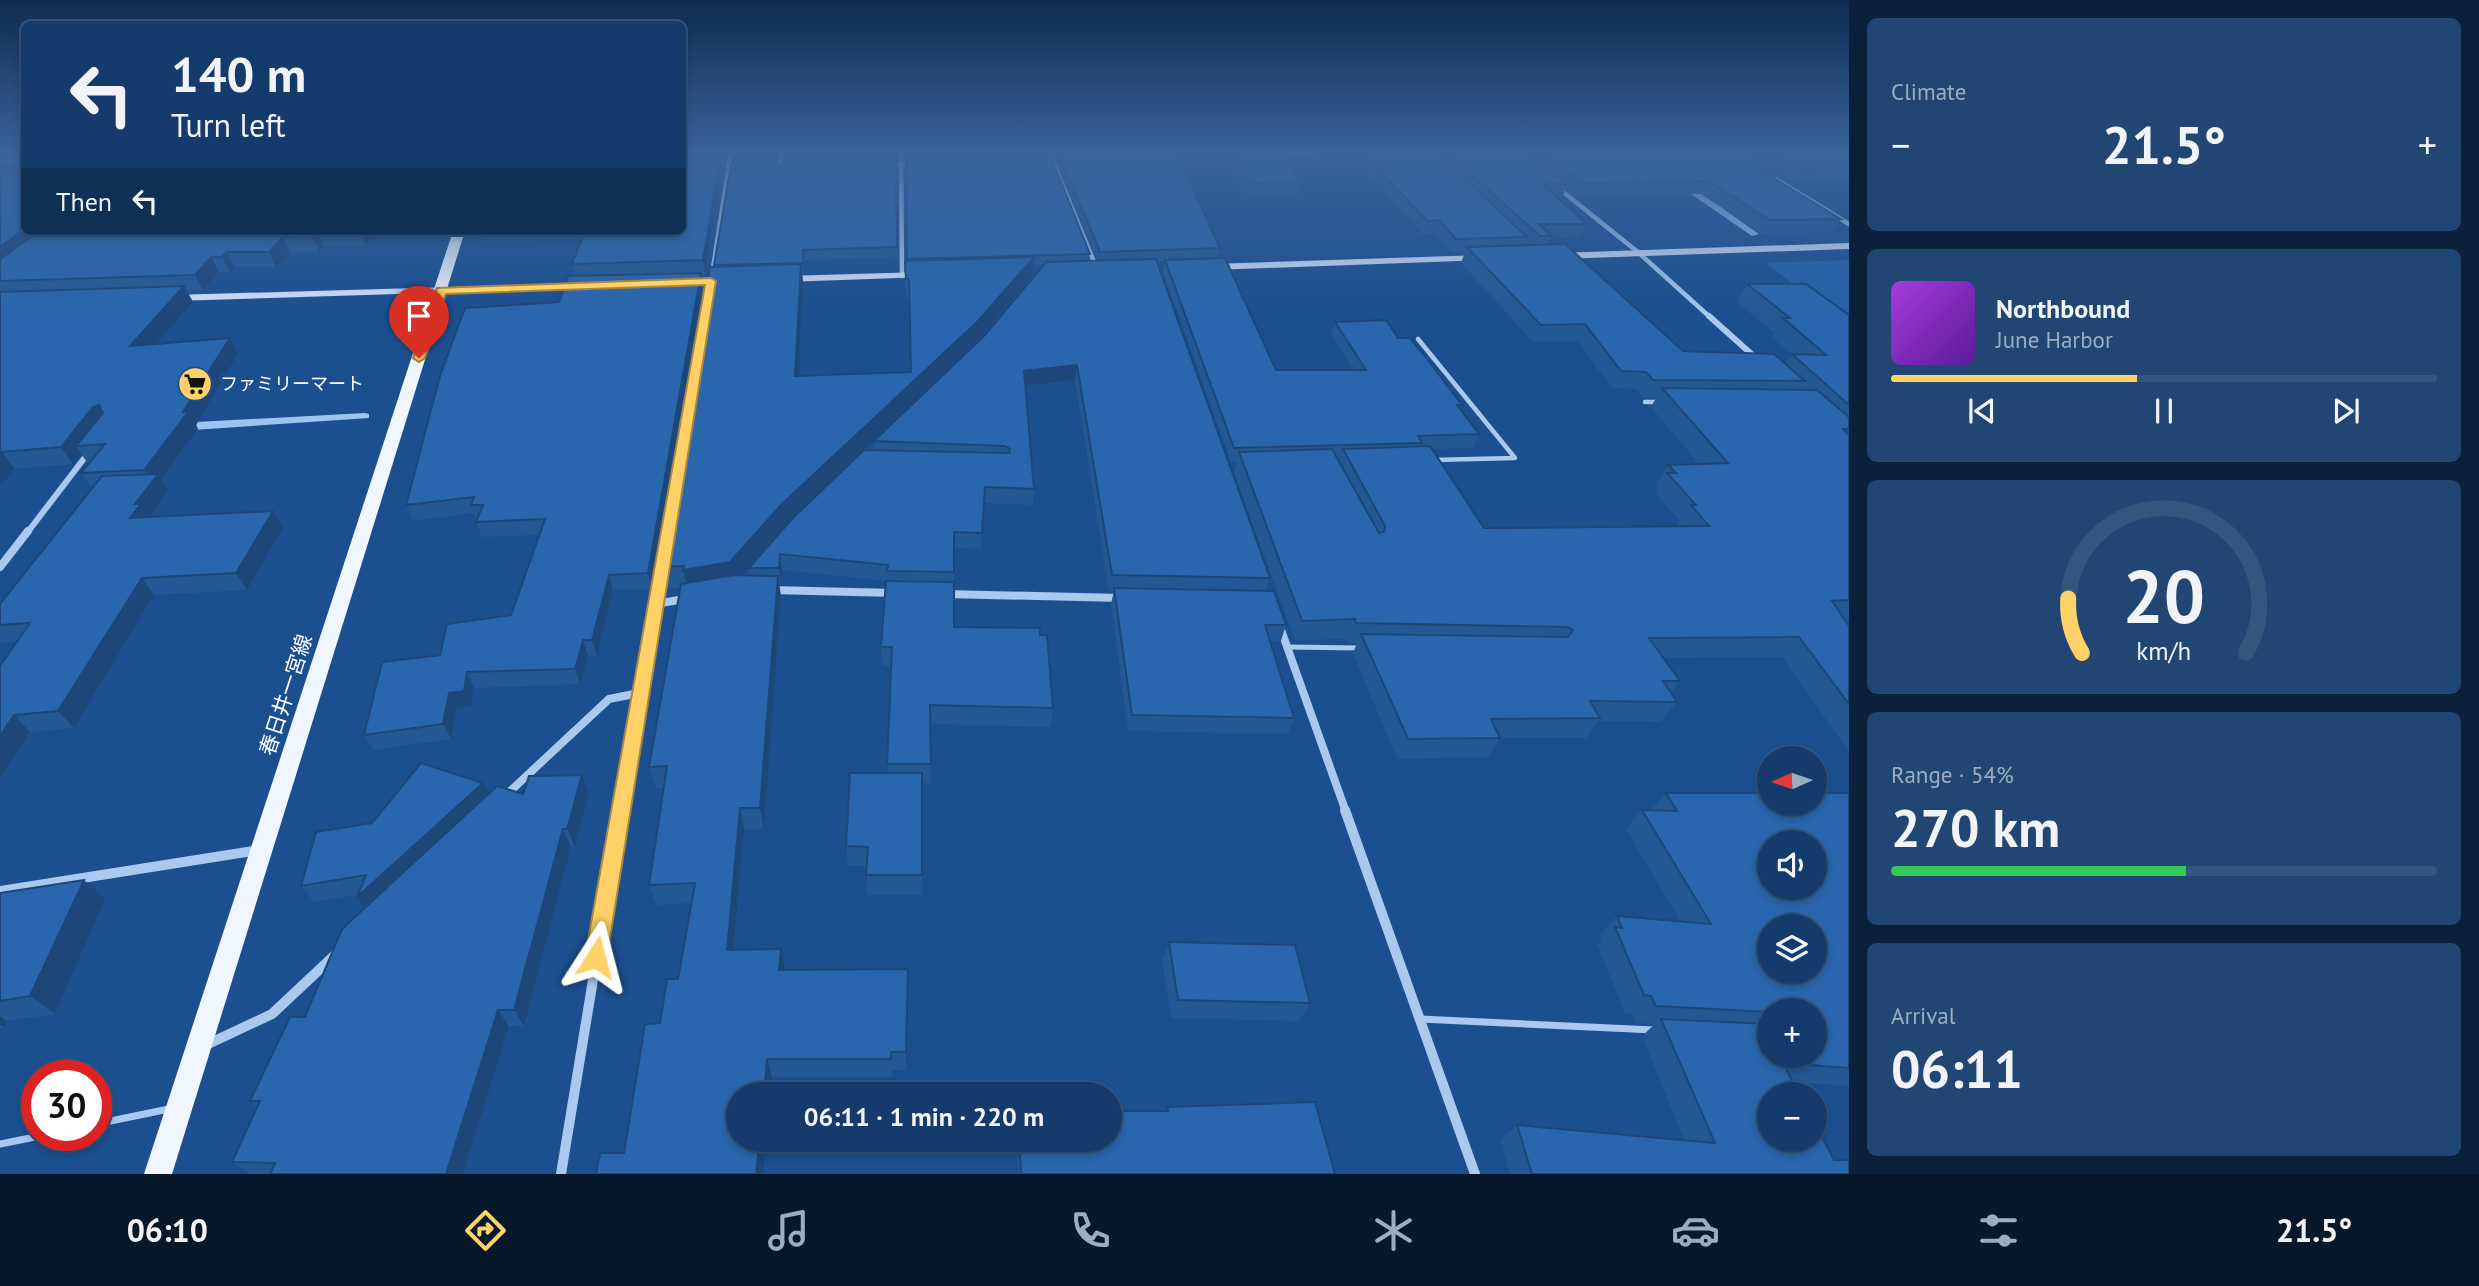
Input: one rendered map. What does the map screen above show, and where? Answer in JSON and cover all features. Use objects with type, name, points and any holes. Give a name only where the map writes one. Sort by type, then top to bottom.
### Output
[{"type":"main road","name":"春日井一宮線","points":[[158,1174],[458,235]]},
{"type":"street","points":[[711,281],[722,206]]},
{"type":"street","points":[[901,206],[902,276]]},
{"type":"street","points":[[1070,206],[1097,271]]},
{"type":"street","points":[[1581,206],[1639,253],[1766,367]]},
{"type":"street","points":[[1820,206],[1849,224]]},
{"type":"street","points":[[1547,256],[1849,246]]},
{"type":"street","points":[[1196,268],[1495,258]]},
{"type":"street","points":[[1083,271],[1109,270]]},
{"type":"street","points":[[776,279],[940,275]]},
{"type":"street","points":[[697,282],[724,281]]},
{"type":"street","points":[[165,298],[589,285]]},
{"type":"street","points":[[0,567],[92,448]]},
{"type":"street","points":[[561,1174],[663,558]]},
{"type":"street","points":[[764,590],[901,593]]},
{"type":"street","points":[[929,594],[1134,598]]},
{"type":"street","points":[[655,604],[696,597]]},
{"type":"street","points":[[1275,612],[1475,1174]]},
{"type":"street","points":[[497,804],[609,699],[639,693]]},
{"type":"street","points":[[0,891],[260,850]]},
{"type":"street","points":[[196,1049],[272,1014],[344,947]]},
{"type":"lane","points":[[1418,339],[1515,458],[1422,460]]},
{"type":"lane","points":[[1645,402],[1672,402]]},
{"type":"lane","points":[[1287,647],[1368,648]]},
{"type":"lane","points":[[1420,1019],[1662,1031]]},
{"type":"lane","points":[[112,1121],[179,1107]]},
{"type":"lane","points":[[0,1144],[21,1140]]},
{"type":"shaded area","points":[[1849,260],[1849,324],[1765,263]]},
{"type":"building","points":[[0,206],[21,206],[21,231],[0,247]]},
{"type":"building","points":[[686,206],[712,206],[703,260],[572,264],[583,235],[686,235]]},
{"type":"building","points":[[724,206],[897,206],[897,247],[803,250],[803,263],[714,265]]},
{"type":"building","points":[[906,206],[1071,206],[1090,254],[907,259]]},
{"type":"building","points":[[1081,206],[1201,206],[1220,248],[1100,252]]},
{"type":"building","points":[[1413,206],[1493,206],[1527,237],[1456,239],[1439,220],[1427,221]]},
{"type":"building","points":[[1506,206],[1567,206],[1587,224],[1539,224],[1552,236],[1540,236]]},
{"type":"building","points":[[1747,206],[1819,206],[1841,219],[1770,220]]},
{"type":"building","points":[[33,235],[313,235],[283,237],[269,252],[227,252],[222,257],[211,257],[195,275],[0,281],[0,259]]},
{"type":"building","points":[[1565,244],[1683,351],[1774,354],[1805,381],[1653,380],[1646,372],[1621,371],[1585,324],[1541,325],[1467,247]]},
{"type":"building","points":[[1034,257],[977,322],[781,505],[730,562],[683,570],[684,566],[660,567],[710,267],[801,264],[795,376],[911,372],[909,279],[906,279],[905,261]]},
{"type":"building","points":[[1225,258],[1276,370],[1366,370],[1335,322],[1386,320],[1398,338],[1410,338],[1424,355],[1462,405],[1457,405],[1479,434],[1418,436],[1422,443],[1234,448],[1165,260]]},
{"type":"building","points":[[1156,259],[1270,578],[1112,575],[1077,365],[1024,371],[1034,489],[985,487],[982,533],[954,532],[954,572],[887,571],[888,565],[780,554],[779,568],[749,568],[792,519],[864,450],[1009,453],[1010,449],[1005,446],[874,441],[985,335],[1046,262]]},
{"type":"building","points":[[701,273],[648,573],[609,575],[592,640],[583,640],[575,669],[467,672],[464,691],[449,693],[443,724],[364,735],[382,662],[440,655],[447,624],[511,615],[545,519],[476,522],[483,505],[471,505],[474,497],[406,505],[440,376],[465,308],[559,302],[568,276]]},
{"type":"building","points":[[1747,284],[1806,284],[1849,315],[1849,405],[1792,354],[1826,355],[1783,318],[1790,318]]},
{"type":"building","points":[[184,286],[130,346],[230,338],[183,412],[188,412],[144,470],[81,473],[105,444],[76,446],[103,413],[99,405],[93,407],[61,447],[0,454],[0,292]]},
{"type":"building","points":[[1662,388],[1817,390],[1849,417],[1849,429],[1843,429],[1849,435],[1849,600],[1832,601],[1849,626],[1849,704],[1799,637],[1649,638],[1680,681],[1663,681],[1677,702],[1590,701],[1600,718],[1491,719],[1500,738],[1408,739],[1361,634],[1568,637],[1573,630],[1568,627],[1356,623],[1355,619],[1302,621],[1239,452],[1332,449],[1379,533],[1384,532],[1385,526],[1343,449],[1430,446],[1484,528],[1709,526],[1691,505],[1696,505],[1667,473],[1676,473],[1668,465],[1728,463]]},
{"type":"building","points":[[158,474],[135,504],[141,504],[130,518],[273,511],[236,573],[142,578],[58,711],[14,715],[0,736],[0,666],[30,623],[0,625],[0,604],[102,476]]},
{"type":"building","points":[[734,575],[778,576],[760,808],[740,808],[727,950],[781,949],[779,970],[908,969],[906,1052],[891,1052],[891,1059],[767,1059],[765,1082],[726,1082],[726,1152],[759,1152],[756,1174],[596,1174],[600,1153],[624,1153],[645,1024],[660,1023],[667,979],[678,979],[695,883],[649,885],[667,766],[649,767],[681,584]]},
{"type":"building","points":[[886,581],[954,582],[954,627],[1040,628],[1040,635],[1047,635],[1053,708],[930,705],[931,764],[887,764],[892,647],[881,647]]},
{"type":"building","points":[[1114,588],[1274,591],[1286,625],[1265,625],[1294,718],[1132,715]]},
{"type":"building","points":[[421,763],[483,783],[357,897],[366,875],[301,886],[316,832],[372,823]]},
{"type":"building","points":[[850,773],[922,773],[922,875],[866,875],[868,847],[846,846]]},
{"type":"building","points":[[582,775],[567,829],[563,829],[514,1010],[498,1010],[446,1174],[270,1174],[275,1163],[232,1162],[260,1101],[250,1101],[290,1017],[305,1017],[342,929],[497,786],[523,794],[529,776]]},
{"type":"building","points":[[1666,793],[1757,793],[1757,816],[1827,816],[1827,793],[1849,793],[1849,1068],[1827,1066],[1827,998],[1757,998],[1757,1011],[1656,1006],[1651,996],[1644,995],[1615,927],[1622,928],[1617,916],[1711,924],[1642,810],[1677,811]]},
{"type":"building","points":[[84,880],[30,996],[0,1001],[0,893]]},
{"type":"building","points":[[1169,942],[1295,945],[1310,1003],[1178,1000]]},
{"type":"building","points":[[1661,1019],[1757,1023],[1757,1068],[1786,1068],[1793,1082],[1757,1082],[1757,1152],[1827,1152],[1827,1147],[1834,1160],[1849,1160],[1849,1174],[1532,1174],[1517,1125],[1715,1143]]},
{"type":"building","points":[[1315,1102],[1335,1174],[1021,1174],[1020,1152],[1122,1152],[1122,1111],[1168,1111],[1167,1107]]},
{"type":"waterway","points":[[1714,206],[1755,234]]},
{"type":"waterway","points":[[178,427],[365,416]]},
{"type":"place","name":"ファミリーマート","points":[[195,384]]},
{"type":"route","points":[[419,358],[441,291],[711,281],[596,957]]}]
